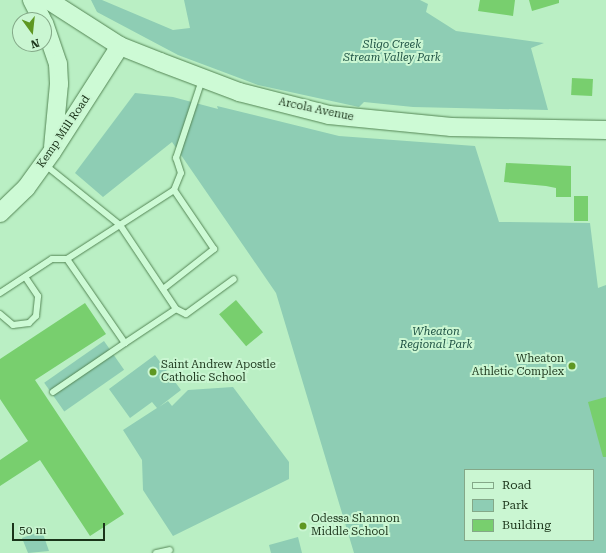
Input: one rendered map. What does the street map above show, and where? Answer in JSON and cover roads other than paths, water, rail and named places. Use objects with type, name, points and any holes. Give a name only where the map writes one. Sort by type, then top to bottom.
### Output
[{"type":"street","points":[[32,0],[38,12]]},
{"type":"street","name":"Arcola Avenue","points":[[48,0],[120,46],[202,78],[329,115],[396,124],[606,130]]},
{"type":"street","points":[[48,157],[60,84],[58,64],[52,46]]},
{"type":"street","name":"Kemp Mill Road","points":[[0,212],[26,188],[48,157],[120,46]]},
{"type":"lane","points":[[0,293],[52,259],[67,259],[174,190],[181,173],[176,158],[202,78]]},
{"type":"lane","points":[[48,157],[120,225],[176,309],[186,314],[234,279]]},
{"type":"lane","points":[[163,289],[214,249],[174,190]]},
{"type":"lane","points":[[67,259],[125,343]]},
{"type":"lane","points":[[0,314],[13,325],[29,323],[36,316],[38,296],[25,277]]},
{"type":"lane","points":[[54,392],[176,309]]},
{"type":"lane","points":[[156,553],[170,550]]},
{"type":"place","name":"Wheaton Athletic Complex","points":[[572,366]]},
{"type":"place","name":"Saint Andrew Apostle Catholic School","points":[[153,372]]},
{"type":"place","name":"Odessa Shannon Middle School","points":[[303,526]]},
{"type":"park label","name":"Sligo Creek Stream Valley Park","points":[[392,52]]},
{"type":"park label","name":"Wheaton Regional Park","points":[[436,339]]}]
